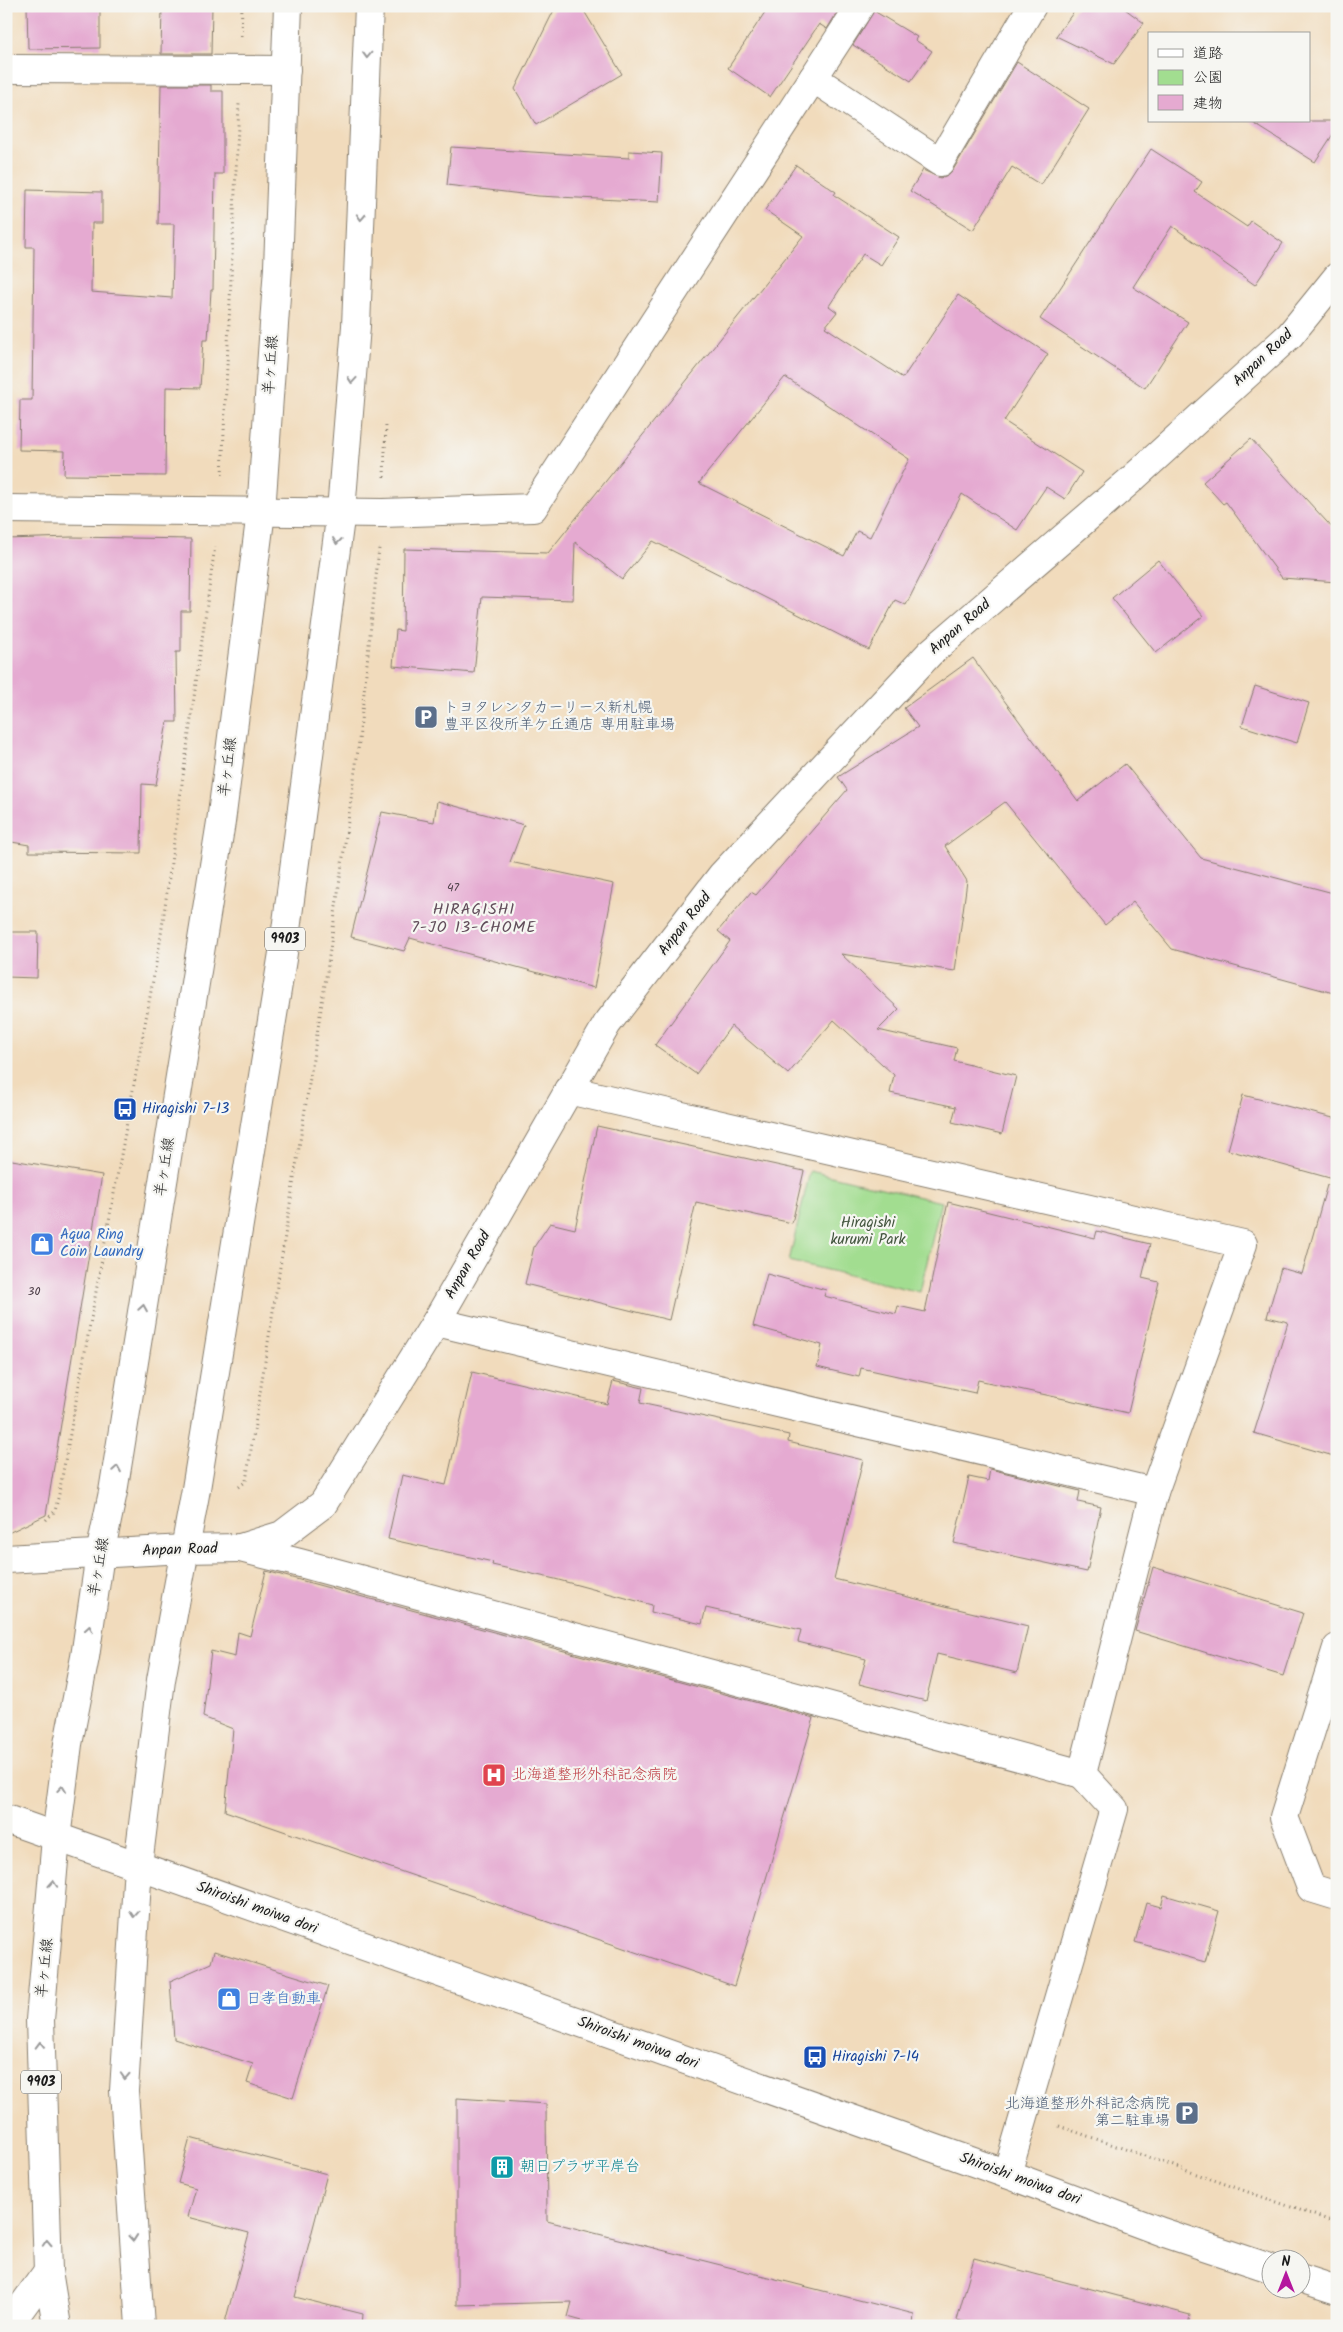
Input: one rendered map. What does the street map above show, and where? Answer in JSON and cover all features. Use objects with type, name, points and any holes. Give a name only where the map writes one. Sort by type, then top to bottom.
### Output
[{"type":"street","name":"羊ヶ丘線","points":[[57,2326],[48,2271],[40,2020],[56,1838],[68,1744],[85,1657],[100,1554],[115,1482],[221,822],[261,512],[278,266],[288,6]]},
{"type":"street","name":"9903","points":[[140,2326],[124,2091],[138,1865],[159,1699],[184,1549],[198,1479],[283,953],[341,511],[356,326],[369,6]]},
{"type":"street","points":[[6,509],[220,512],[341,511],[383,513],[533,508],[860,6]]},
{"type":"street","points":[[813,78],[940,162],[1032,6]]},
{"type":"street","points":[[6,69],[286,70]]},
{"type":"street","name":"Anpan Road","points":[[6,1559],[184,1549],[240,1548],[282,1535],[323,1504],[436,1322],[568,1090],[608,1024],[722,875],[930,652],[1132,479],[1290,335],[1337,277]]},
{"type":"street","points":[[568,1090],[1243,1244],[1154,1492],[1082,1774]]},
{"type":"street","points":[[436,1322],[1154,1492]]},
{"type":"street","points":[[240,1548],[1082,1774],[1114,1809],[1007,2174]]},
{"type":"street","points":[[1337,1648],[1284,1817],[1311,1888],[1337,1896]]},
{"type":"street","name":"Shiroishi moiwa dori","points":[[6,1818],[56,1838],[138,1865],[1007,2174],[1162,2232],[1260,2265]]},
{"type":"street","points":[[8,2326],[48,2271]]},
{"type":"street","points":[[1310,2281],[1337,2290]]},
{"type":"path","points":[[55,1511],[160,942],[220,512],[240,69]]},
{"type":"path","points":[[239,1487],[246,1481],[327,972],[358,750],[383,513]]},
{"type":"path","points":[[1053,2124],[1337,2223]]},
{"type":"green space","name":"Hiragishi kurumi Park","points":[[810,1171],[941,1202],[920,1292],[789,1261]]},
{"type":"building","points":[[27,6],[100,6],[100,48],[28,49]]},
{"type":"building","points":[[162,6],[212,6],[211,54],[161,54]]},
{"type":"building","points":[[556,6],[581,6],[622,74],[536,125],[515,89]]},
{"type":"building","points":[[769,6],[841,6],[827,29],[819,24],[770,97],[728,68]]},
{"type":"building","points":[[1078,6],[1121,6],[1144,23],[1114,64],[1056,36]]},
{"type":"building","points":[[874,11],[917,37],[915,40],[932,51],[911,81],[853,45]]},
{"type":"building","points":[[1017,62],[1089,109],[1041,185],[1012,167],[973,230],[910,191],[923,170],[940,178],[948,175],[953,170]]},
{"type":"building","points":[[161,85],[211,85],[211,91],[223,91],[223,174],[215,174],[213,290],[211,290],[208,340],[203,340],[200,388],[166,387],[165,476],[64,475],[65,451],[19,450],[20,400],[32,400],[34,247],[26,247],[27,190],[102,192],[102,223],[92,223],[91,292],[172,298],[174,224],[158,224]]},
{"type":"building","points":[[1337,121],[1337,128],[1315,162],[1252,122]]},
{"type":"building","points":[[451,147],[629,158],[629,151],[662,153],[659,202],[538,196],[447,185]]},
{"type":"building","points":[[1151,149],[1202,182],[1195,192],[1247,227],[1251,221],[1283,243],[1255,285],[1172,226],[1133,287],[1188,322],[1145,388],[1040,319]]},
{"type":"building","points":[[796,165],[836,192],[834,195],[899,237],[881,265],[863,254],[829,306],[837,312],[825,327],[903,378],[958,295],[1048,354],[1004,421],[1082,472],[1065,499],[1046,487],[1017,530],[962,494],[906,605],[895,600],[869,650],[653,541],[622,579],[575,542],[573,600],[482,597],[474,673],[393,666],[396,630],[403,631],[404,549],[548,553],[803,236],[765,210]],"holes":[[[785,377],[909,459],[870,537],[857,531],[844,556],[699,483]]]},
{"type":"building","points":[[1251,439],[1337,533],[1337,582],[1282,578],[1226,502],[1223,504],[1203,482]]},
{"type":"building","points":[[72,537],[191,539],[190,611],[181,611],[181,652],[176,652],[177,722],[167,722],[156,785],[142,784],[141,853],[29,852],[29,845],[6,841],[6,539]]},
{"type":"building","points":[[1158,560],[1203,616],[1156,653],[1112,598]]},
{"type":"building","points":[[973,658],[1078,801],[1125,764],[1201,858],[1337,894],[1337,994],[1172,949],[1133,902],[1105,925],[1005,802],[945,846],[967,881],[955,971],[841,954],[899,1009],[878,1030],[957,1048],[954,1061],[1016,1076],[1002,1134],[952,1122],[956,1107],[890,1093],[894,1075],[834,1020],[788,1074],[731,1026],[696,1074],[655,1045],[730,941],[718,931],[751,892],[756,895],[847,790],[838,777],[918,727],[904,708]]},
{"type":"building","points":[[1255,686],[1309,703],[1297,743],[1242,726]]},
{"type":"building","points":[[437,801],[524,825],[510,862],[614,884],[594,988],[410,938],[404,951],[351,937],[382,812],[434,822]]},
{"type":"building","points":[[6,932],[38,932],[37,978],[6,977]]},
{"type":"building","points":[[1243,1095],[1337,1119],[1337,1180],[1228,1150]]},
{"type":"building","points":[[597,1126],[804,1171],[792,1223],[696,1202],[669,1320],[525,1284],[534,1247],[550,1223],[575,1229]]},
{"type":"building","points":[[6,1159],[102,1175],[46,1515],[6,1534]]},
{"type":"building","points":[[1327,1185],[1337,1186],[1337,1457],[1254,1433],[1288,1322],[1267,1317],[1281,1268],[1302,1274]]},
{"type":"building","points":[[948,1202],[1095,1238],[1097,1231],[1150,1244],[1142,1278],[1159,1282],[1128,1413],[978,1380],[975,1393],[861,1368],[859,1377],[817,1367],[822,1345],[753,1326],[767,1274],[826,1290],[824,1296],[896,1314],[898,1306],[925,1312]]},
{"type":"building","points":[[472,1372],[607,1404],[613,1381],[643,1388],[640,1403],[789,1435],[788,1442],[863,1460],[834,1579],[1028,1626],[1017,1673],[937,1654],[926,1701],[859,1684],[866,1659],[798,1642],[801,1630],[706,1608],[702,1624],[651,1612],[652,1605],[555,1579],[492,1565],[493,1562],[388,1539],[402,1475],[446,1485]]},
{"type":"building","points":[[990,1469],[1080,1491],[1078,1502],[1101,1507],[1087,1572],[954,1543],[969,1477],[988,1481]]},
{"type":"building","points":[[1153,1567],[1303,1613],[1283,1676],[1135,1631]]},
{"type":"building","points":[[266,1571],[814,1718],[734,1986],[225,1811],[233,1729],[203,1717],[211,1651],[235,1657],[238,1632],[250,1636]]},
{"type":"building","points":[[1164,1895],[1219,1911],[1205,1962],[1135,1942],[1146,1903],[1161,1907]]},
{"type":"building","points":[[214,1951],[328,1986],[293,2098],[247,2083],[253,2064],[174,2039],[170,1981],[211,1963]]},
{"type":"building","name":"朝日プラザ平岸台","points":[[457,2098],[546,2104],[547,2221],[914,2314],[913,2326],[600,2326],[568,2317],[572,2302],[457,2305]]},
{"type":"building","points":[[190,2138],[327,2174],[295,2297],[363,2314],[362,2326],[224,2326],[249,2233],[188,2217],[196,2188],[178,2183]]},
{"type":"building","points":[[974,2258],[1190,2315],[1188,2326],[980,2326],[957,2320]]},
{"type":"place","name":"トヨタレンタカーリース新札幌 豊平区役所羊ケ丘通店 専用駐車場","points":[[426,717]]},
{"type":"place","name":"Hiragishi 7-13","points":[[125,1109]]},
{"type":"place","name":"Aqua Ring Coin Laundry","points":[[42,1244]]},
{"type":"place","name":"北海道整形外科記念病院","points":[[494,1775]]},
{"type":"place","name":"日孝自動車","points":[[229,1999]]},
{"type":"place","name":"Hiragishi 7-14","points":[[815,2057]]},
{"type":"place","name":"北海道整形外科記念病院 第二駐車場","points":[[1187,2113]]},
{"type":"place","name":"朝日プラザ平岸台","points":[[502,2167]]},
{"type":"district","name":"HIRAGISHI 7-JO 13-CHOME","points":[[474,918]]}]
